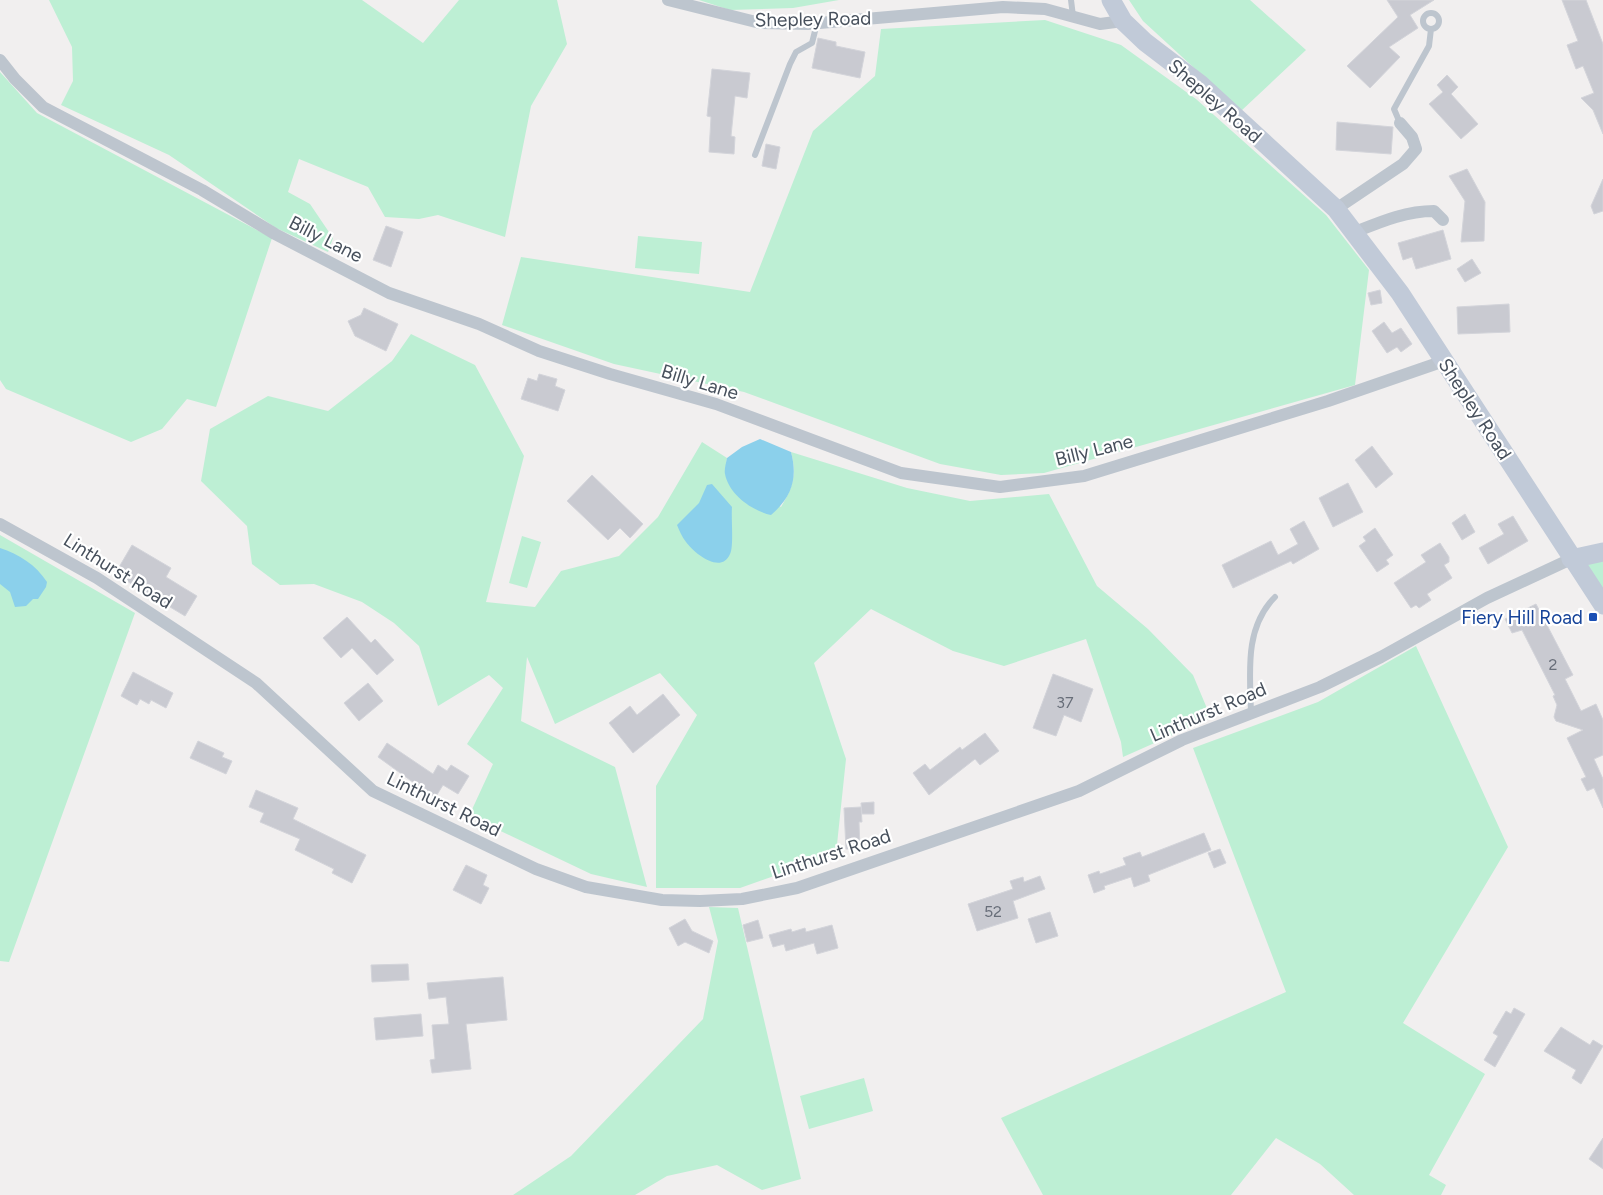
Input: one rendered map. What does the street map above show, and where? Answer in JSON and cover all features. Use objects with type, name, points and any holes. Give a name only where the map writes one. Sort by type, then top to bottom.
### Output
[{"type":"street","name":"Shepley Road","points":[[668,0],[760,23],[816,23],[1002,7],[1045,9],[1100,24],[1123,21],[1144,42],[1200,84],[1336,209],[1400,293],[1571,559]]},
{"type":"street","points":[[1111,0],[1123,21]]},
{"type":"street","name":"Billy Lane","points":[[0,60],[42,107],[202,190],[275,234],[389,293],[479,324],[538,351],[716,404],[901,473],[1000,488],[1084,476],[1328,401],[1444,361]]},
{"type":"street","points":[[1336,209],[1403,164],[1416,149],[1412,137],[1400,122]]},
{"type":"street","points":[[1355,232],[1392,217],[1424,211],[1434,211],[1443,220]]},
{"type":"street","name":"Linthurst Road","points":[[0,524],[97,578],[256,683],[373,791],[536,869],[586,887],[662,900],[742,899],[797,888],[1079,791],[1182,740],[1328,682],[1381,656],[1488,598],[1571,559]]},
{"type":"street","points":[[1603,552],[1571,559],[1603,605]]},
{"type":"lane","points":[[1071,0],[1072,16]]},
{"type":"lane","points":[[755,155],[790,64],[796,52],[812,43],[816,23]]},
{"type":"lane","points":[[1400,122],[1394,109],[1425,54],[1431,38],[1431,29]]},
{"type":"lane","points":[[1251,713],[1249,655],[1261,615],[1275,597]]},
{"type":"green space","points":[[49,0],[362,0],[423,43],[459,0],[557,0],[567,44],[531,106],[505,237],[438,215],[419,219],[385,217],[368,187],[299,159],[288,192],[310,204],[333,238],[328,252],[276,228],[169,155],[61,105],[73,81],[72,47]]},
{"type":"green space","points":[[699,0],[839,0],[793,8],[730,10]]},
{"type":"green space","points":[[1129,0],[1250,0],[1306,50],[1241,111],[1143,21]]},
{"type":"green space","points":[[1045,20],[1121,45],[1196,99],[1326,215],[1369,270],[1355,385],[1044,473],[1001,475],[940,464],[744,392],[614,364],[502,325],[521,257],[750,292],[813,131],[875,76],[881,29]]},
{"type":"green space","points":[[0,72],[37,113],[272,238],[216,407],[187,399],[162,429],[131,442],[6,389],[0,380]]},
{"type":"green space","points":[[638,236],[702,242],[699,274],[635,268]]},
{"type":"green space","points":[[411,334],[475,365],[524,456],[486,602],[535,607],[561,571],[619,556],[658,517],[702,442],[727,458],[725,474],[781,507],[793,481],[794,467],[791,452],[907,488],[970,501],[1049,494],[1097,586],[1148,629],[1193,675],[1211,718],[1123,757],[1121,742],[1086,639],[1004,666],[953,651],[871,609],[814,663],[846,759],[836,854],[740,888],[656,888],[656,786],[697,715],[660,673],[555,724],[527,657],[521,721],[615,767],[647,887],[591,874],[469,816],[493,764],[467,744],[503,688],[489,675],[438,706],[419,646],[394,623],[362,602],[314,584],[280,585],[252,564],[247,526],[201,481],[210,429],[268,396],[328,411],[392,361]]},
{"type":"green space","points":[[0,535],[135,613],[9,962],[0,961]]},
{"type":"green space","points":[[522,536],[541,542],[527,588],[509,583]]},
{"type":"green space","points":[[1603,558],[1603,593],[1587,565]]},
{"type":"green space","points":[[1416,646],[1508,847],[1403,1023],[1485,1074],[1429,1175],[1446,1185],[1441,1195],[1354,1195],[1320,1164],[1276,1138],[1231,1195],[1043,1195],[1001,1118],[1286,992],[1193,748],[1318,702]]},
{"type":"green space","points":[[709,907],[738,908],[801,1179],[762,1190],[717,1165],[667,1176],[635,1195],[513,1195],[571,1156],[703,1019],[718,941]]},
{"type":"green space","points":[[864,1078],[873,1111],[809,1129],[800,1096]]},
{"type":"water","points":[[760,439],[791,452],[793,461],[792,486],[784,501],[771,515],[757,510],[743,501],[731,489],[725,472],[727,458],[742,447]]},
{"type":"water","points":[[712,484],[732,507],[731,550],[726,560],[720,563],[708,560],[690,547],[677,525],[699,503],[707,485]]},
{"type":"water","points":[[0,548],[14,553],[38,570],[43,576],[47,582],[46,587],[38,599],[33,599],[26,606],[15,607],[10,592],[0,584]]},
{"type":"building","points":[[1387,0],[1434,0],[1410,15],[1418,28],[1389,47],[1400,57],[1370,88],[1347,66],[1398,17]]},
{"type":"building","points":[[1562,0],[1586,0],[1603,44],[1603,134],[1593,110],[1581,98],[1594,93],[1583,66],[1576,69],[1567,45],[1578,41]]},
{"type":"building","points":[[818,38],[836,42],[836,46],[865,52],[860,78],[812,68]]},
{"type":"building","points":[[712,69],[750,73],[747,98],[735,96],[731,136],[735,137],[734,154],[709,152],[711,117],[707,116]]},
{"type":"building","points":[[1447,75],[1458,87],[1451,94],[1478,124],[1461,139],[1429,104],[1443,92],[1437,85]]},
{"type":"building","points":[[1337,122],[1393,127],[1391,154],[1336,150]]},
{"type":"building","points":[[766,144],[780,147],[776,169],[762,166]]},
{"type":"building","points":[[1467,169],[1485,202],[1484,241],[1461,242],[1465,201],[1449,176]]},
{"type":"building","points":[[1603,179],[1603,211],[1594,214],[1591,206]]},
{"type":"building","points":[[386,226],[403,232],[391,267],[373,260]]},
{"type":"building","points":[[1443,230],[1451,259],[1416,269],[1412,257],[1403,260],[1398,243]]},
{"type":"building","points":[[1472,259],[1481,273],[1465,282],[1457,269]]},
{"type":"building","points":[[1380,290],[1382,303],[1371,305],[1368,293]]},
{"type":"building","points":[[1509,304],[1510,332],[1458,334],[1457,307]]},
{"type":"building","points":[[364,308],[398,324],[386,351],[355,336],[348,321],[361,315]]},
{"type":"building","points":[[1384,322],[1392,333],[1401,328],[1412,344],[1401,352],[1397,347],[1387,353],[1372,331]]},
{"type":"building","points":[[539,374],[557,379],[555,386],[565,390],[558,411],[521,399],[528,378],[537,381]]},
{"type":"building","points":[[1372,446],[1393,474],[1376,488],[1355,460]]},
{"type":"building","points":[[592,475],[643,524],[630,538],[620,528],[608,540],[567,501]]},
{"type":"building","points":[[1348,483],[1363,512],[1333,527],[1319,498]]},
{"type":"building","points":[[1465,514],[1475,532],[1462,540],[1452,523]]},
{"type":"building","points":[[1513,516],[1528,541],[1488,564],[1479,548],[1504,534],[1498,524]]},
{"type":"building","points":[[1304,521],[1319,549],[1293,564],[1291,561],[1233,588],[1222,565],[1271,541],[1278,555],[1298,544],[1290,529]]},
{"type":"building","points":[[1375,528],[1393,555],[1386,560],[1389,564],[1377,572],[1359,546],[1366,541],[1363,537]]},
{"type":"building","points":[[1440,543],[1449,557],[1449,562],[1444,565],[1452,578],[1427,594],[1431,600],[1419,608],[1416,605],[1411,608],[1394,583],[1426,562],[1421,555]]},
{"type":"building","points":[[132,545],[171,568],[166,577],[197,596],[185,616],[115,574]]},
{"type":"building","points":[[1536,604],[1573,675],[1565,679],[1581,711],[1596,704],[1603,720],[1603,755],[1594,759],[1603,779],[1603,808],[1594,788],[1587,791],[1581,779],[1586,777],[1567,738],[1583,730],[1556,721],[1554,717],[1557,705],[1553,696],[1555,695],[1522,630],[1512,633],[1505,619]]},
{"type":"building","points":[[347,617],[371,643],[375,639],[394,660],[377,675],[352,648],[341,658],[323,638]]},
{"type":"building","points":[[133,672],[173,693],[166,708],[151,700],[149,704],[140,699],[137,705],[121,696]]},
{"type":"building","points":[[1053,674],[1093,689],[1081,722],[1064,715],[1056,736],[1033,728]]},
{"type":"building","points":[[368,683],[383,701],[359,721],[344,703]]},
{"type":"building","points":[[663,694],[680,715],[633,753],[609,723],[630,706],[637,715]]},
{"type":"building","points":[[985,733],[999,751],[980,765],[975,759],[929,795],[913,773],[925,764],[930,770],[960,747],[962,750]]},
{"type":"building","points":[[198,741],[224,753],[222,757],[232,761],[226,774],[190,758]]},
{"type":"building","points":[[387,743],[433,774],[438,765],[447,771],[451,765],[469,776],[458,794],[443,785],[435,798],[378,757]]},
{"type":"building","points":[[256,790],[298,808],[293,819],[366,855],[352,883],[332,873],[334,869],[295,850],[300,839],[260,822],[264,813],[249,807]]},
{"type":"building","points":[[874,802],[874,814],[862,814],[861,803]]},
{"type":"building","points":[[861,807],[862,822],[859,822],[860,849],[846,849],[844,808]]},
{"type":"building","points":[[1204,833],[1211,850],[1148,875],[1150,881],[1134,887],[1131,877],[1104,886],[1105,889],[1094,893],[1088,875],[1099,871],[1100,874],[1126,865],[1123,858],[1140,852],[1142,857]]},
{"type":"building","points":[[1220,849],[1226,863],[1214,868],[1208,853]]},
{"type":"building","points":[[466,865],[487,875],[483,885],[489,888],[481,904],[453,890]]},
{"type":"building","points":[[1040,876],[1045,889],[1013,901],[1018,918],[977,931],[968,904],[1013,889],[1010,881],[1023,877],[1024,882]]},
{"type":"building","points":[[1050,912],[1058,936],[1036,943],[1028,919]]},
{"type":"building","points":[[685,919],[692,931],[713,941],[709,953],[685,942],[678,946],[669,928]]},
{"type":"building","points":[[758,920],[763,938],[747,942],[743,925]]},
{"type":"building","points":[[832,925],[838,948],[817,954],[814,943],[786,951],[784,944],[773,947],[769,935],[791,929],[792,932],[805,928],[806,932]]},
{"type":"building","points":[[408,964],[409,980],[372,982],[371,965]]},
{"type":"building","points":[[503,977],[507,1020],[466,1024],[471,1069],[432,1073],[430,1060],[435,1059],[432,1025],[449,1024],[446,997],[429,999],[427,983]]},
{"type":"building","points":[[1514,1008],[1525,1014],[1495,1067],[1484,1060],[1498,1036],[1493,1033],[1506,1011],[1511,1014]]},
{"type":"building","points":[[421,1014],[423,1036],[376,1040],[374,1018]]},
{"type":"building","points":[[1561,1027],[1590,1045],[1593,1040],[1603,1046],[1581,1084],[1572,1078],[1576,1070],[1544,1051]]},
{"type":"building","points":[[1603,1138],[1603,1169],[1589,1159]]},
{"type":"place","name":"Fiery Hill Road","points":[[1593,617]]}]
